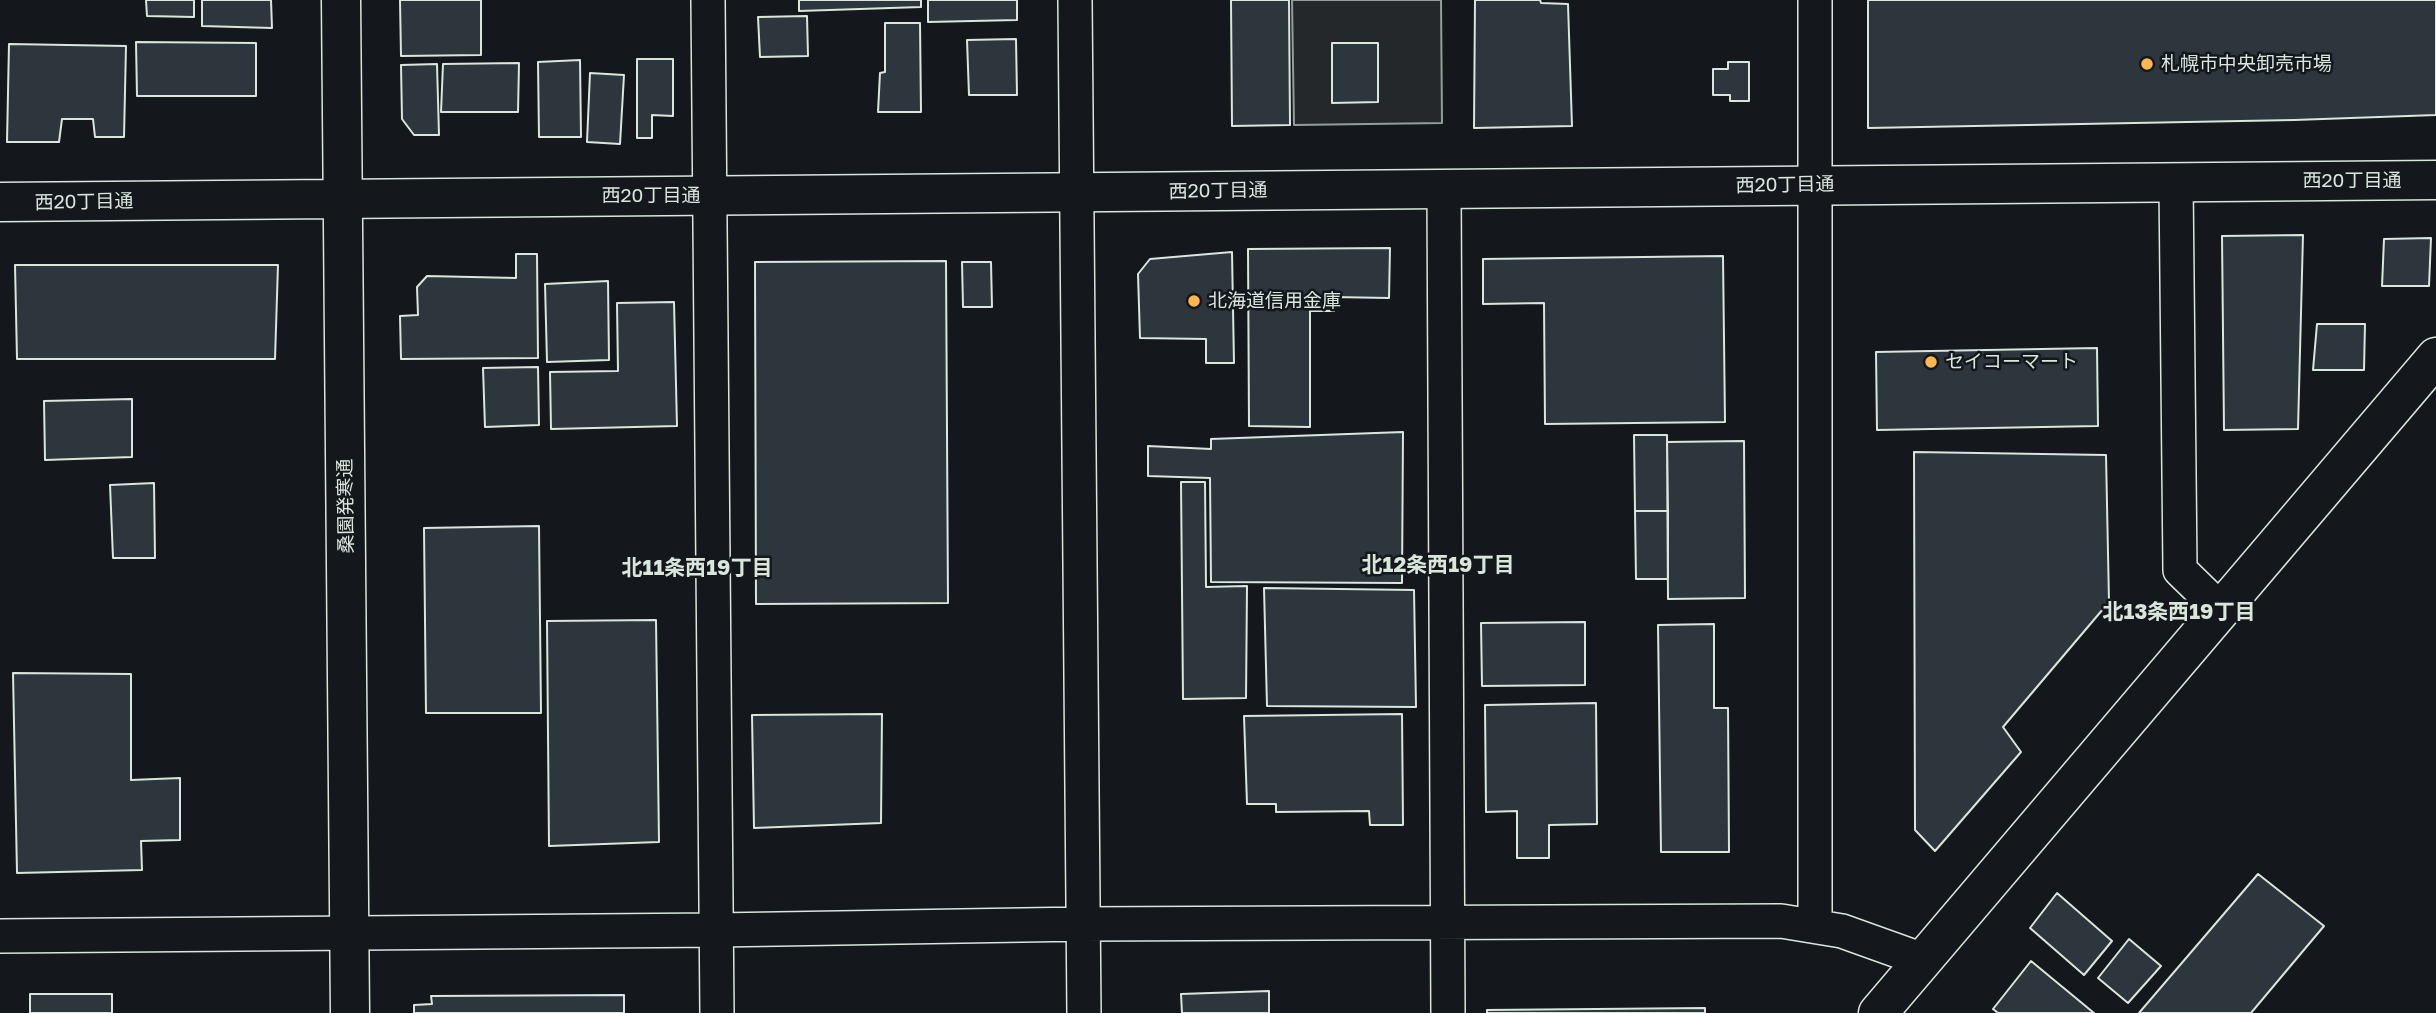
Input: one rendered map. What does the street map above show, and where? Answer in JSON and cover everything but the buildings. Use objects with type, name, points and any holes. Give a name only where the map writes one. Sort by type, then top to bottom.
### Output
[{"type":"street","name":"桑園発寒通","points":[[341,0],[350,1013]]},
{"type":"street","points":[[708,0],[717,1013]]},
{"type":"street","points":[[1075,0],[1084,1013]]},
{"type":"street","points":[[1815,0],[1815,926]]},
{"type":"street","name":"西20丁目通","points":[[0,202],[2436,180]]},
{"type":"street","points":[[2176,182],[2180,570],[2220,609]]},
{"type":"street","points":[[1444,189],[1448,1013]]},
{"type":"street","points":[[1878,1013],[2436,357]]},
{"type":"street","points":[[0,936],[1083,924],[1781,921],[1842,931],[1923,960]]},
{"type":"shaded area","points":[[1292,0],[1441,0],[1442,123],[1294,125]]},
{"type":"place","name":"札幌市中央卸売市場","points":[[2147,64]]},
{"type":"place","name":"北海道信用金庫","points":[[1194,301]]},
{"type":"place","name":"セイコーマート","points":[[1931,362]]},
{"type":"district","name":"北12条西19丁目","points":[[1438,565]]},
{"type":"district","name":"北11条西19丁目","points":[[697,568]]},
{"type":"district","name":"北13条西19丁目","points":[[2179,612]]}]
